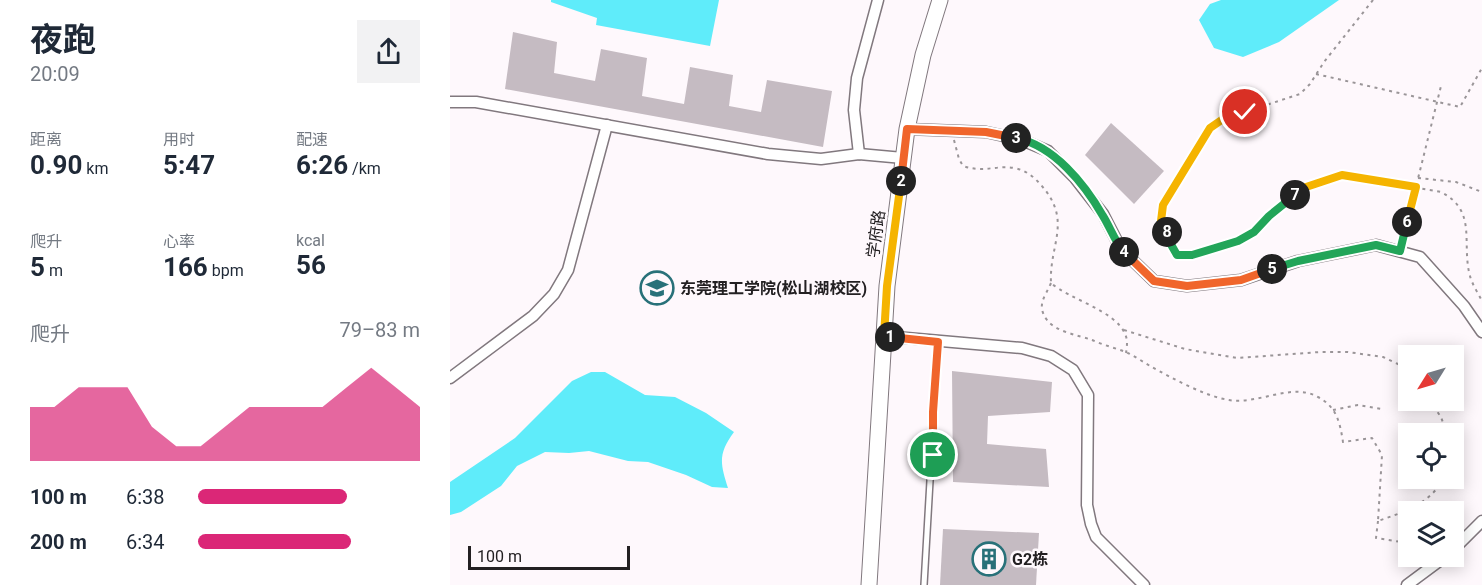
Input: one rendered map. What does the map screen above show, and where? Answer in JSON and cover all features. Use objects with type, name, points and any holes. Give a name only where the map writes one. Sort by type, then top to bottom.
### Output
[{"type":"street","points":[[860,154],[854,110],[856,78],[878,0]]},
{"type":"street","name":"学府路","points":[[869,585],[887,286],[907,129],[923,55],[940,0]]},
{"type":"street","points":[[450,102],[476,102],[768,154],[821,159],[860,154],[903,158]]},
{"type":"street","points":[[450,378],[533,316],[554,294],[568,270],[607,125]]},
{"type":"street","points":[[907,129],[995,134],[1022,140],[1048,151],[1075,178],[1102,214],[1121,249],[1154,281],[1187,286],[1241,280],[1298,261],[1376,245],[1420,256],[1464,306],[1482,332]]},
{"type":"street","points":[[884,336],[1030,350],[1051,356],[1073,370],[1088,395],[1087,505],[1091,524],[1096,537],[1144,585]]},
{"type":"street","points":[[1464,539],[1482,521]]},
{"type":"street","points":[[1407,585],[1431,567]]},
{"type":"lane","points":[[924,585],[938,342]]},
{"type":"path","points":[[1373,0],[1300,94],[1223,119],[1210,128],[1163,205],[1161,221],[1177,255],[1202,252],[1238,241],[1254,232],[1269,216],[1303,188],[1342,175],[1441,192],[1462,209],[1467,230],[1466,251],[1470,277],[1482,301]]},
{"type":"path","points":[[1316,74],[1460,107],[1482,68]]},
{"type":"path","points":[[1400,251],[1441,86]]},
{"type":"path","points":[[952,132],[963,166],[976,170],[1012,168],[1024,171],[1045,190],[1054,205],[1059,223],[1057,243],[1050,266],[1051,283],[1041,302],[1042,311],[1049,323],[1126,352],[1193,388],[1220,398],[1256,399],[1295,392],[1308,393],[1324,400],[1340,422],[1342,442],[1372,438],[1382,455],[1376,538],[1398,541]]},
{"type":"path","points":[[1418,178],[1456,182],[1482,192]]},
{"type":"path","points":[[1051,283],[1061,291],[1104,312],[1124,330],[1185,349],[1237,358],[1320,351],[1348,352],[1383,357],[1398,364]]},
{"type":"path","points":[[1124,330],[1127,340],[1126,352]]},
{"type":"path","points":[[1333,410],[1358,405],[1381,409]]},
{"type":"path","points":[[1378,521],[1395,516],[1425,500],[1436,489]]},
{"type":"water","points":[[551,0],[719,0],[710,46],[596,25],[597,18],[551,2]]},
{"type":"water","points":[[1221,0],[1339,0],[1279,42],[1243,57],[1214,48],[1199,20],[1210,4]]},
{"type":"water","points":[[591,372],[605,372],[645,395],[675,397],[706,413],[734,432],[725,447],[722,459],[728,488],[712,487],[648,462],[628,461],[589,451],[545,452],[517,466],[501,486],[461,512],[450,515],[450,482],[515,438],[572,381]]},
{"type":"building","points":[[513,32],[557,42],[554,73],[595,81],[601,49],[647,58],[642,96],[684,104],[690,67],[733,75],[729,106],[761,112],[767,80],[832,91],[823,147],[505,89]]},
{"type":"building","points":[[1111,123],[1164,171],[1134,204],[1085,155]]},
{"type":"building","points":[[952,371],[1052,382],[1050,412],[988,416],[987,444],[1046,449],[1049,487],[953,482]]},
{"type":"building","name":"G2栋","points":[[943,529],[1039,533],[1036,585],[940,585]]},
{"type":"place","name":"东莞理工学院(松山湖校区)","points":[[657,288]]},
{"type":"place","name":"G2栋","points":[[989,559]]},
{"type":"route","points":[[933,455],[933,412],[938,342],[884,336],[887,286],[907,129],[986,132],[1022,140],[1048,151],[1075,178],[1102,214],[1121,249],[1154,281],[1187,286],[1241,280],[1298,261],[1376,245],[1400,251],[1416,187],[1342,175],[1303,188],[1269,216],[1254,232],[1238,241],[1192,255],[1177,255],[1161,221],[1163,205],[1210,128],[1223,119],[1245,112]]}]
